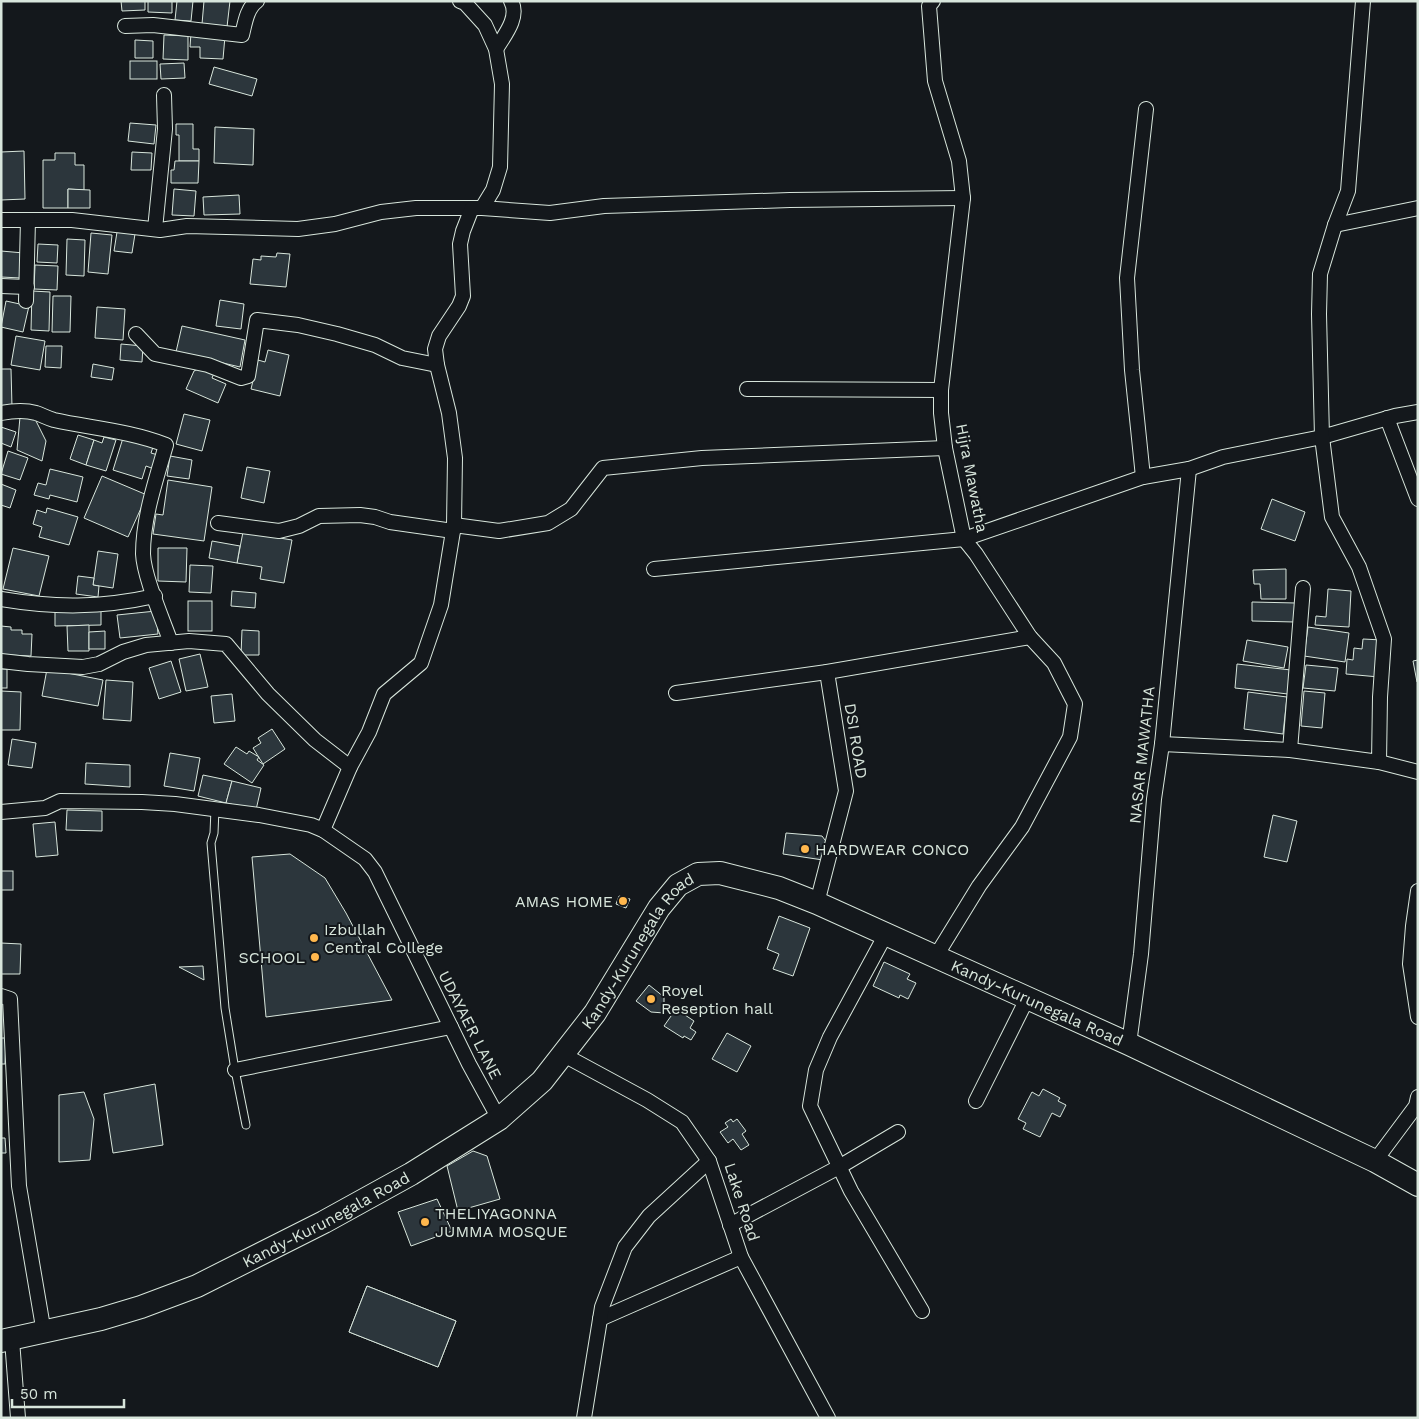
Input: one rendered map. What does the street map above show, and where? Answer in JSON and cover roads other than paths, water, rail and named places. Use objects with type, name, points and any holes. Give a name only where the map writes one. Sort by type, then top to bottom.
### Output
[{"type":"highway","name":"Kandy-Kurunegala Road","points":[[7,1340],[109,1317],[196,1286],[316,1226],[394,1184],[499,1119],[542,1081],[595,1013],[659,908],[678,885],[698,874],[720,873],[779,888],[817,902],[1129,1044],[1374,1161],[1418,1185]]},
{"type":"street","points":[[124,26],[153,25],[242,35],[249,12],[258,1]]},
{"type":"street","points":[[323,830],[350,767],[369,732],[384,694],[421,663],[441,605],[453,528],[455,458],[449,413],[437,365],[436,349],[440,336],[459,306],[463,296],[460,244],[462,231],[477,208],[493,190],[500,167],[502,84],[496,49],[485,25],[465,3],[460,1]]},
{"type":"street","points":[[496,49],[514,19],[514,5],[512,1]]},
{"type":"street","name":"Hijra Mawatha","points":[[934,1],[929,6],[935,81],[959,161],[963,198],[941,390],[941,413],[945,448],[964,540],[976,554],[1030,637],[1054,663],[1075,704],[1070,737],[1022,827],[979,886],[936,956]]},
{"type":"street","points":[[1363,1],[1348,191],[1320,274],[1319,314],[1322,437],[1332,517],[1359,567],[1384,639],[1380,697],[1379,762]]},
{"type":"street","points":[[155,229],[165,129],[164,95]]},
{"type":"street","points":[[1143,476],[1132,370],[1127,278],[1146,109]]},
{"type":"street","points":[[1,220],[72,220],[155,229],[187,226],[298,229],[335,224],[381,212],[416,208],[477,208],[550,213],[604,206],[790,200],[963,198]]},
{"type":"street","points":[[1335,225],[1418,208]]},
{"type":"street","points":[[1,286],[26,294],[28,220]]},
{"type":"street","points":[[136,334],[155,354],[208,365],[241,378],[248,376],[257,320],[298,325],[337,334],[375,345],[402,358],[437,365]]},
{"type":"street","points":[[747,389],[941,390]]},
{"type":"street","points":[[1,413],[22,411],[35,413],[52,419],[133,434],[166,445],[150,503],[143,555],[171,642]]},
{"type":"street","points":[[654,569],[964,540],[1143,476],[1189,469],[1223,457],[1322,437],[1387,418],[1418,412]]},
{"type":"street","points":[[1387,418],[1418,499]]},
{"type":"street","points":[[218,523],[279,531],[299,526],[319,516],[360,515],[390,522],[499,530],[548,523],[571,509],[603,468],[702,458],[945,448]]},
{"type":"street","name":"NASAR MAWATHA","points":[[1129,1044],[1141,954],[1154,799],[1162,744],[1189,469]]},
{"type":"street","points":[[1290,750],[1303,588]]},
{"type":"street","points":[[1,599],[36,605],[64,606],[132,601],[155,596]]},
{"type":"street","points":[[676,693],[827,672],[1030,637]]},
{"type":"street","points":[[1,661],[83,667],[99,664],[123,652],[146,646],[189,640],[226,644],[268,694],[315,740],[350,767]]},
{"type":"street","name":"DSI ROAD","points":[[817,902],[846,791],[827,672]]},
{"type":"street","points":[[1162,744],[1290,750],[1379,762],[1418,772]]},
{"type":"street","name":"UDAYAER LANE","points":[[1,812],[45,808],[60,801],[142,802],[215,809],[290,820],[323,830],[365,858],[375,872],[451,1028],[499,1119]]},
{"type":"street","points":[[1418,891],[1412,926],[1410,964],[1418,1017]]},
{"type":"street","points":[[886,934],[830,1037],[816,1070],[810,1106],[851,1191],[922,1311]]},
{"type":"street","points":[[1,996],[10,999],[19,1186],[44,1333]]},
{"type":"street","points":[[976,1101],[1028,997]]},
{"type":"street","points":[[235,1070],[451,1028]]},
{"type":"street","name":"Lake Road","points":[[562,1054],[647,1100],[682,1122],[709,1161],[742,1257],[828,1418]]},
{"type":"street","points":[[1374,1161],[1416,1106],[1418,1097]]},
{"type":"street","points":[[730,1225],[839,1167],[898,1132]]},
{"type":"street","points":[[584,1418],[602,1307],[625,1247],[649,1216],[709,1161]]},
{"type":"street","points":[[600,1319],[742,1257]]},
{"type":"street","points":[[7,1340],[18,1418]]},
{"type":"lane","points":[[215,809],[214,833],[211,843],[225,1008],[246,1124]]},
{"type":"place","name":"HARDWEAR CONCO","points":[[805,849]]},
{"type":"place","name":"AMAS HOME","points":[[623,901]]},
{"type":"place","name":"Izbullah Central College","points":[[314,938]]},
{"type":"place","name":"SCHOOL","points":[[315,957]]},
{"type":"place","name":"Royel Reseption hall","points":[[651,999]]},
{"type":"place","name":"THELIYAGONNA JUMMA MOSQUE","points":[[425,1222]]}]
